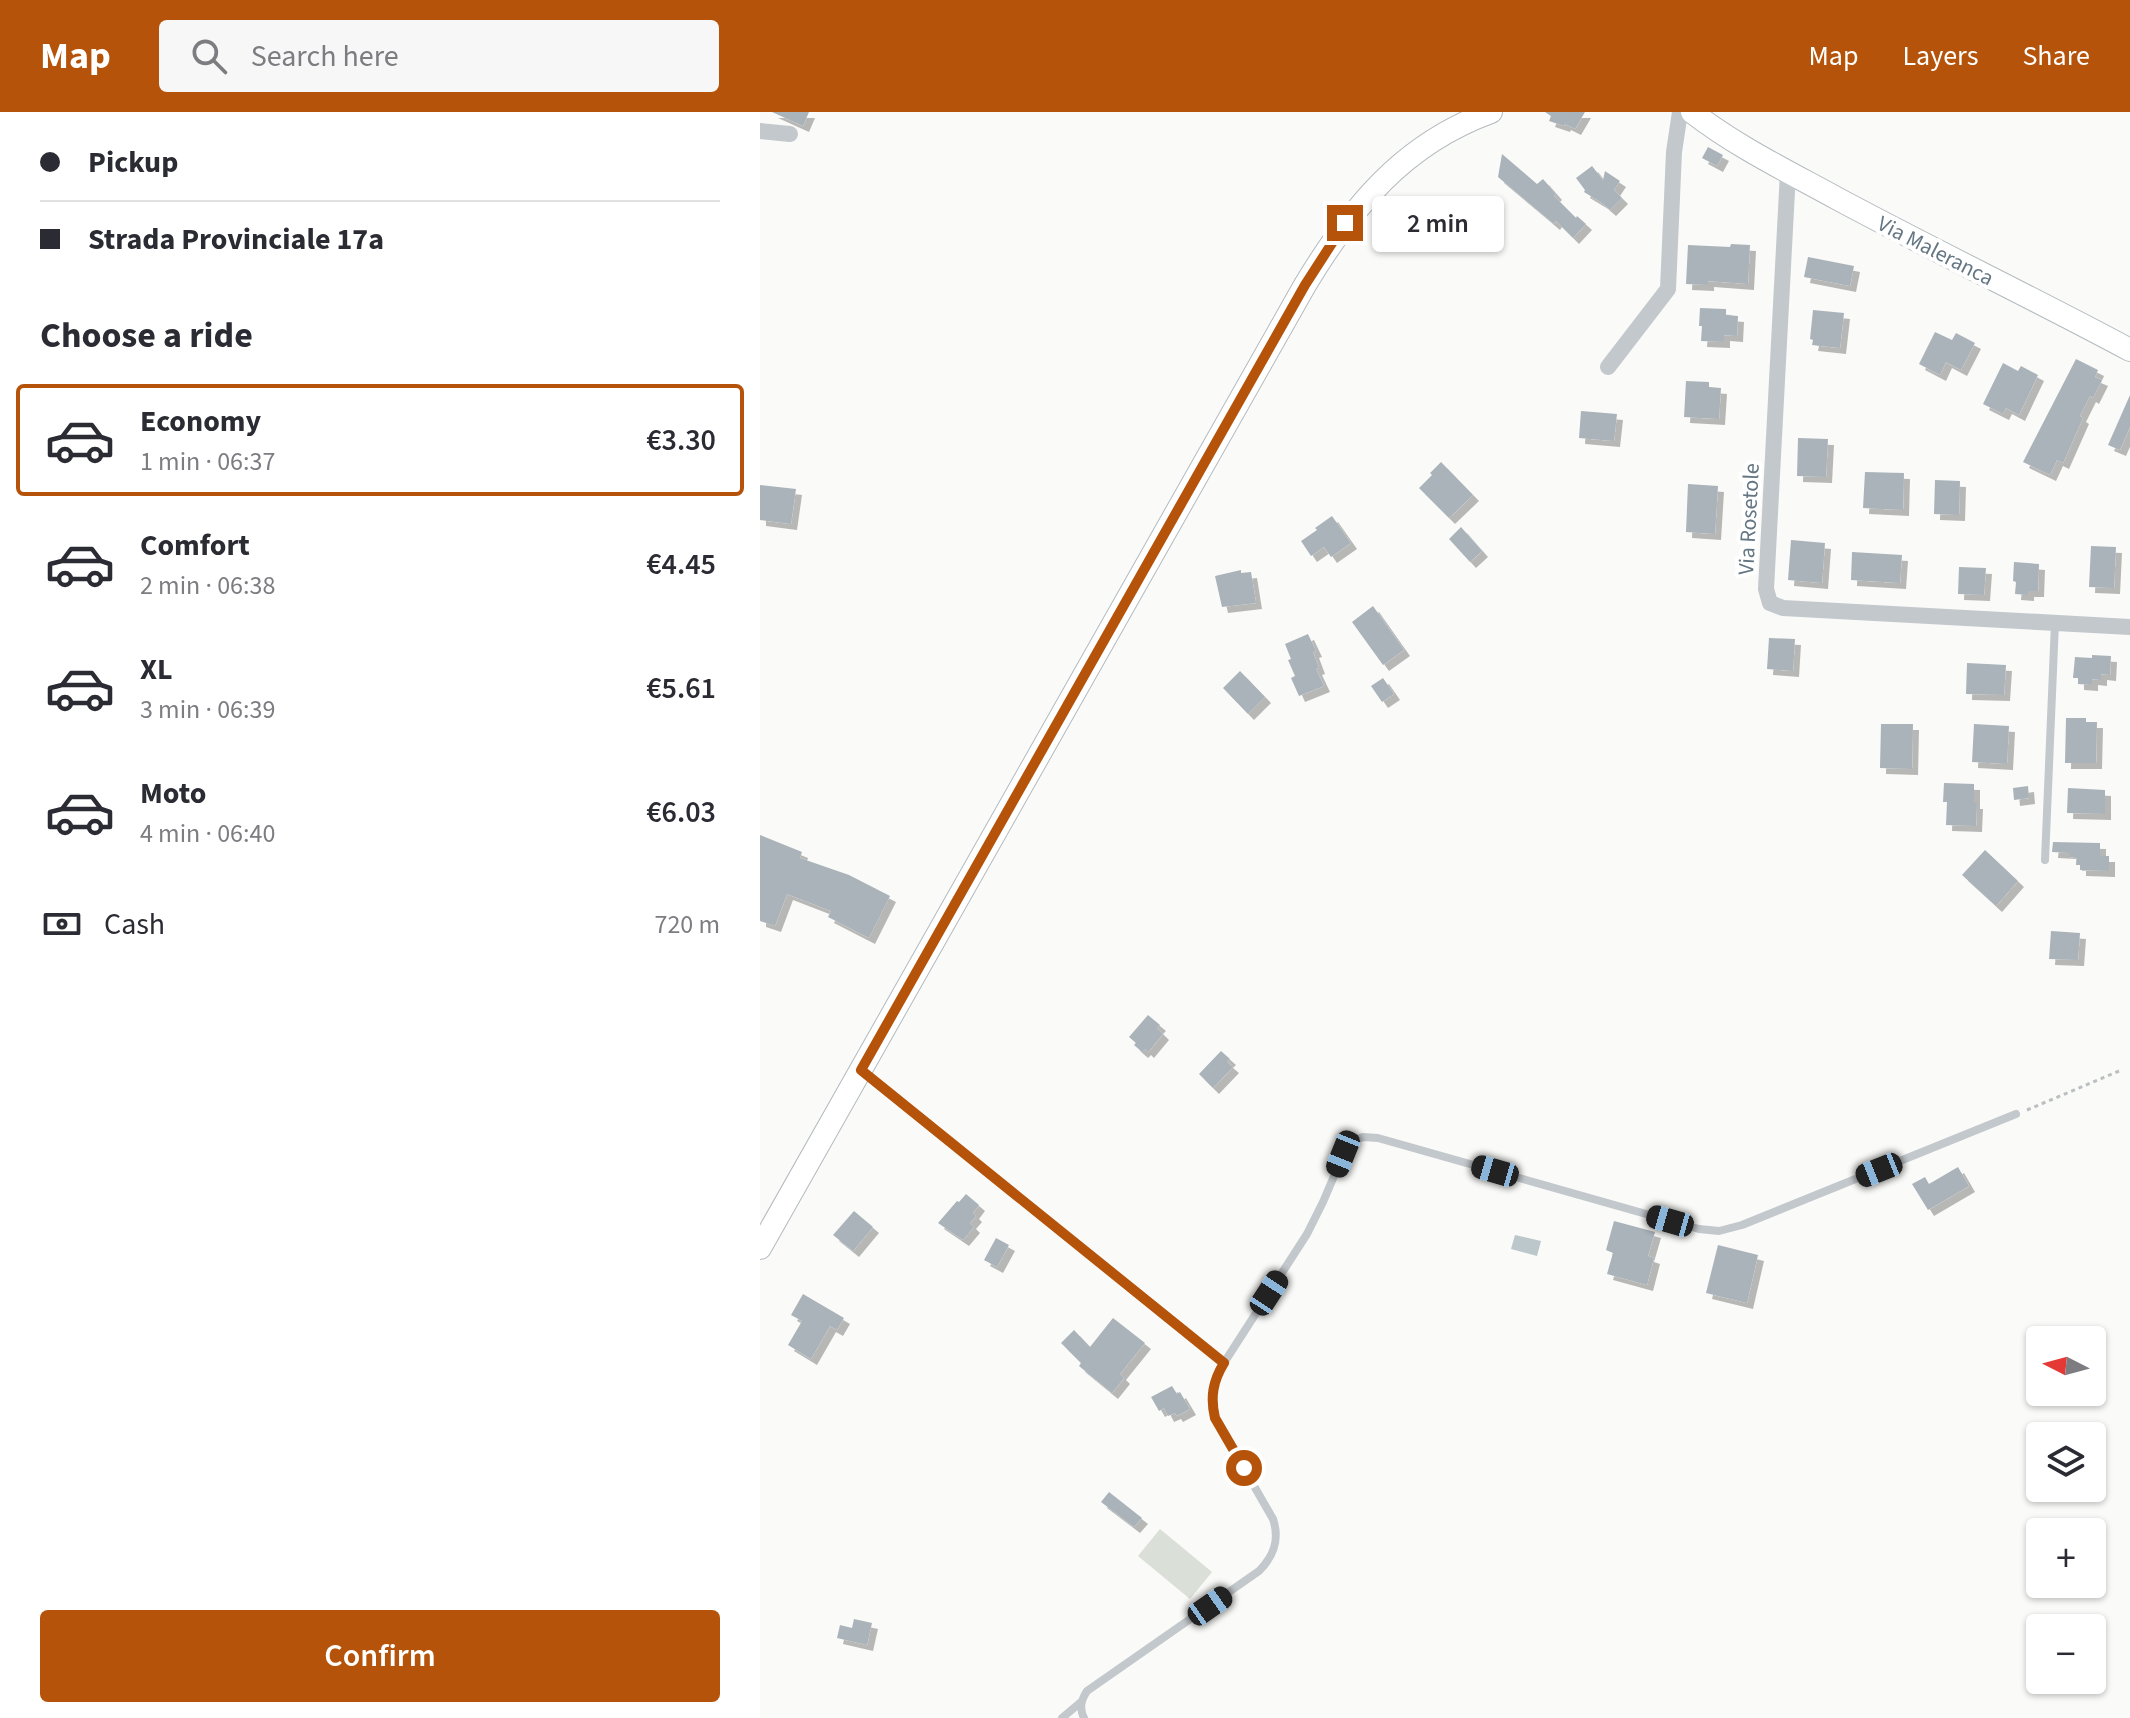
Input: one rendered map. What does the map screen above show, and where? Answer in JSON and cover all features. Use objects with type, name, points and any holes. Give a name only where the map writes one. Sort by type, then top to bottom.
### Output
[{"type":"main road","points":[[760,1248],[1330,245],[1362,202],[1404,160],[1451,129],[1491,112]]},
{"type":"main road","name":"Via Maleranca","points":[[1692,112],[1788,172],[2130,350]]},
{"type":"main road","points":[[1720,112],[1744,146]]},
{"type":"street","points":[[1608,367],[1668,289],[1674,152],[1680,112]]},
{"type":"street","points":[[760,131],[790,134]]},
{"type":"street","name":"Via Rosetole","points":[[1788,172],[1766,589],[1768,600],[1783,608],[2130,627]]},
{"type":"lane","points":[[2045,860],[2055,623]]},
{"type":"lane","points":[[861,1070],[1224,1363]]},
{"type":"lane","points":[[1062,1718],[1081,1702],[1087,1691],[1259,1571],[1274,1552],[1276,1536],[1273,1519],[1215,1418],[1212,1400],[1214,1385],[1224,1363],[1307,1234],[1346,1148],[1355,1140],[1378,1138],[1699,1229],[1719,1231],[1742,1225],[2016,1114]]},
{"type":"lane","points":[[1081,1702],[1084,1718]]},
{"type":"path","points":[[2016,1114],[2119,1071]]},
{"type":"shaded area","points":[[1515,1235],[1541,1241],[1537,1256],[1511,1249]]},
{"type":"shaded area","points":[[1160,1529],[1212,1572],[1190,1599],[1138,1556]]},
{"type":"building","points":[[772,112],[809,112],[803,126]]},
{"type":"building","points":[[1545,112],[1585,112],[1575,129],[1549,121],[1551,116]]},
{"type":"building","points":[[1708,147],[1723,155],[1717,166],[1702,158]]},
{"type":"building","points":[[1502,154],[1537,184],[1543,179],[1556,194],[1554,196],[1586,224],[1573,238],[1556,221],[1554,224],[1498,177]]},
{"type":"building","points":[[1592,166],[1603,180],[1605,171],[1620,181],[1614,190],[1622,198],[1610,210],[1584,192],[1576,178]]},
{"type":"building","points":[[1731,244],[1750,245],[1748,284],[1708,281],[1708,285],[1686,284],[1688,245],[1730,247]]},
{"type":"building","points":[[1808,257],[1854,266],[1850,286],[1804,277]]},
{"type":"building","points":[[1700,308],[1726,309],[1726,315],[1738,316],[1737,336],[1724,335],[1724,342],[1701,341]]},
{"type":"building","points":[[1813,310],[1844,313],[1840,348],[1812,345]]},
{"type":"building","points":[[1935,332],[1952,340],[1956,333],[1975,343],[1961,370],[1946,362],[1940,375],[1919,364]]},
{"type":"building","points":[[2076,359],[2098,370],[2095,377],[2102,380],[2080,416],[2083,418],[2063,463],[2057,460],[2050,475],[2023,462]]},
{"type":"building","points":[[2003,363],[2018,371],[2021,366],[2038,375],[2019,415],[2006,408],[2003,414],[1983,404]]},
{"type":"building","points":[[1686,381],[1709,382],[1709,387],[1721,388],[1719,419],[1684,417]]},
{"type":"building","points":[[2130,395],[2130,427],[2120,450],[2108,445]]},
{"type":"building","points":[[1581,411],[1617,414],[1614,441],[1579,438]]},
{"type":"building","points":[[1798,438],[1828,439],[1826,477],[1797,476]]},
{"type":"building","points":[[1441,462],[1473,495],[1449,518],[1419,488]]},
{"type":"building","points":[[1865,472],[1904,473],[1903,510],[1863,508]]},
{"type":"building","points":[[1935,480],[1960,481],[1959,515],[1934,514]]},
{"type":"building","points":[[1688,484],[1718,486],[1715,534],[1686,532]]},
{"type":"building","points":[[760,485],[796,489],[791,524],[760,520]]},
{"type":"building","points":[[1332,516],[1351,543],[1331,557],[1324,547],[1311,556],[1301,541]]},
{"type":"building","points":[[1461,527],[1482,551],[1470,562],[1449,539]]},
{"type":"building","points":[[1791,540],[1825,543],[1822,583],[1788,580]]},
{"type":"building","points":[[2091,546],[2116,547],[2114,588],[2089,587]]},
{"type":"building","points":[[1852,552],[1902,555],[1900,583],[1851,580]]},
{"type":"building","points":[[2014,562],[2039,564],[2038,591],[2028,591],[2028,595],[2015,594]]},
{"type":"building","points":[[1959,567],[1986,568],[1984,595],[1958,594]]},
{"type":"building","points":[[1241,570],[1241,573],[1251,572],[1256,603],[1222,607],[1215,576]]},
{"type":"building","points":[[1373,606],[1404,650],[1383,665],[1352,622]]},
{"type":"building","points":[[1308,634],[1316,651],[1313,652],[1319,668],[1316,669],[1324,686],[1299,696],[1291,678],[1295,676],[1285,644]]},
{"type":"building","points":[[1769,638],[1795,639],[1793,671],[1767,669]]},
{"type":"building","points":[[2092,655],[2111,656],[2110,675],[2101,674],[2101,680],[2092,679],[2092,685],[2078,684],[2078,678],[2073,678],[2075,657],[2092,658]]},
{"type":"building","points":[[1967,663],[2006,665],[2004,695],[1966,694]]},
{"type":"building","points":[[1240,671],[1265,697],[1248,714],[1223,688]]},
{"type":"building","points":[[1383,678],[1394,694],[1382,702],[1371,686]]},
{"type":"building","points":[[2066,718],[2086,718],[2086,722],[2097,722],[2096,763],[2065,763]]},
{"type":"building","points":[[1881,724],[1913,724],[1912,769],[1880,768]]},
{"type":"building","points":[[1974,724],[2009,726],[2007,764],[1972,762]]},
{"type":"building","points":[[1944,783],[1974,784],[1976,826],[1946,825]]},
{"type":"building","points":[[2028,786],[2029,798],[2014,800],[2013,788]]},
{"type":"building","points":[[2068,788],[2105,790],[2105,814],[2067,813]]},
{"type":"building","points":[[760,835],[802,852],[800,858],[849,875],[890,896],[869,938],[828,917],[831,911],[787,894],[775,926],[760,921]]},
{"type":"building","points":[[2053,842],[2100,843],[2100,856],[2109,856],[2109,871],[2080,870],[2080,865],[2076,865],[2077,858],[2070,857],[2070,853],[2052,852]]},
{"type":"building","points":[[1985,850],[2018,881],[1996,906],[1962,875]]},
{"type":"building","points":[[2051,931],[2080,933],[2078,960],[2049,959]]},
{"type":"building","points":[[1148,1015],[1160,1025],[1157,1028],[1163,1034],[1148,1052],[1145,1049],[1142,1052],[1129,1037]]},
{"type":"building","points":[[1221,1051],[1233,1067],[1213,1088],[1199,1074]]},
{"type":"building","points":[[1958,1167],[1969,1186],[1928,1210],[1912,1184],[1925,1177],[1929,1184]]},
{"type":"building","points":[[966,1194],[979,1205],[970,1223],[974,1227],[963,1240],[938,1223]]},
{"type":"building","points":[[854,1211],[873,1227],[853,1251],[833,1235]]},
{"type":"building","points":[[1614,1221],[1655,1232],[1648,1256],[1654,1258],[1647,1285],[1607,1274],[1613,1253],[1606,1250]]},
{"type":"building","points":[[996,1238],[1009,1245],[997,1267],[984,1260]]},
{"type":"building","points":[[1718,1245],[1758,1255],[1747,1303],[1706,1293]]},
{"type":"building","points":[[803,1294],[844,1318],[837,1330],[830,1326],[811,1359],[788,1345],[802,1321],[791,1315]]},
{"type":"building","points":[[1113,1318],[1145,1343],[1120,1374],[1124,1378],[1112,1393],[1079,1366],[1081,1363],[1061,1343],[1074,1330],[1090,1347]]},
{"type":"building","points":[[1172,1386],[1177,1394],[1180,1392],[1190,1409],[1177,1416],[1175,1413],[1168,1416],[1164,1408],[1159,1411],[1151,1397]]},
{"type":"building","points":[[1109,1492],[1142,1518],[1134,1527],[1101,1502]]},
{"type":"building","points":[[854,1619],[872,1623],[867,1645],[837,1638],[840,1625],[852,1628]]},
{"type":"route","points":[[1244,1468],[1213,1410],[1214,1385],[1224,1363],[861,1070],[1305,285],[1345,223]]}]
